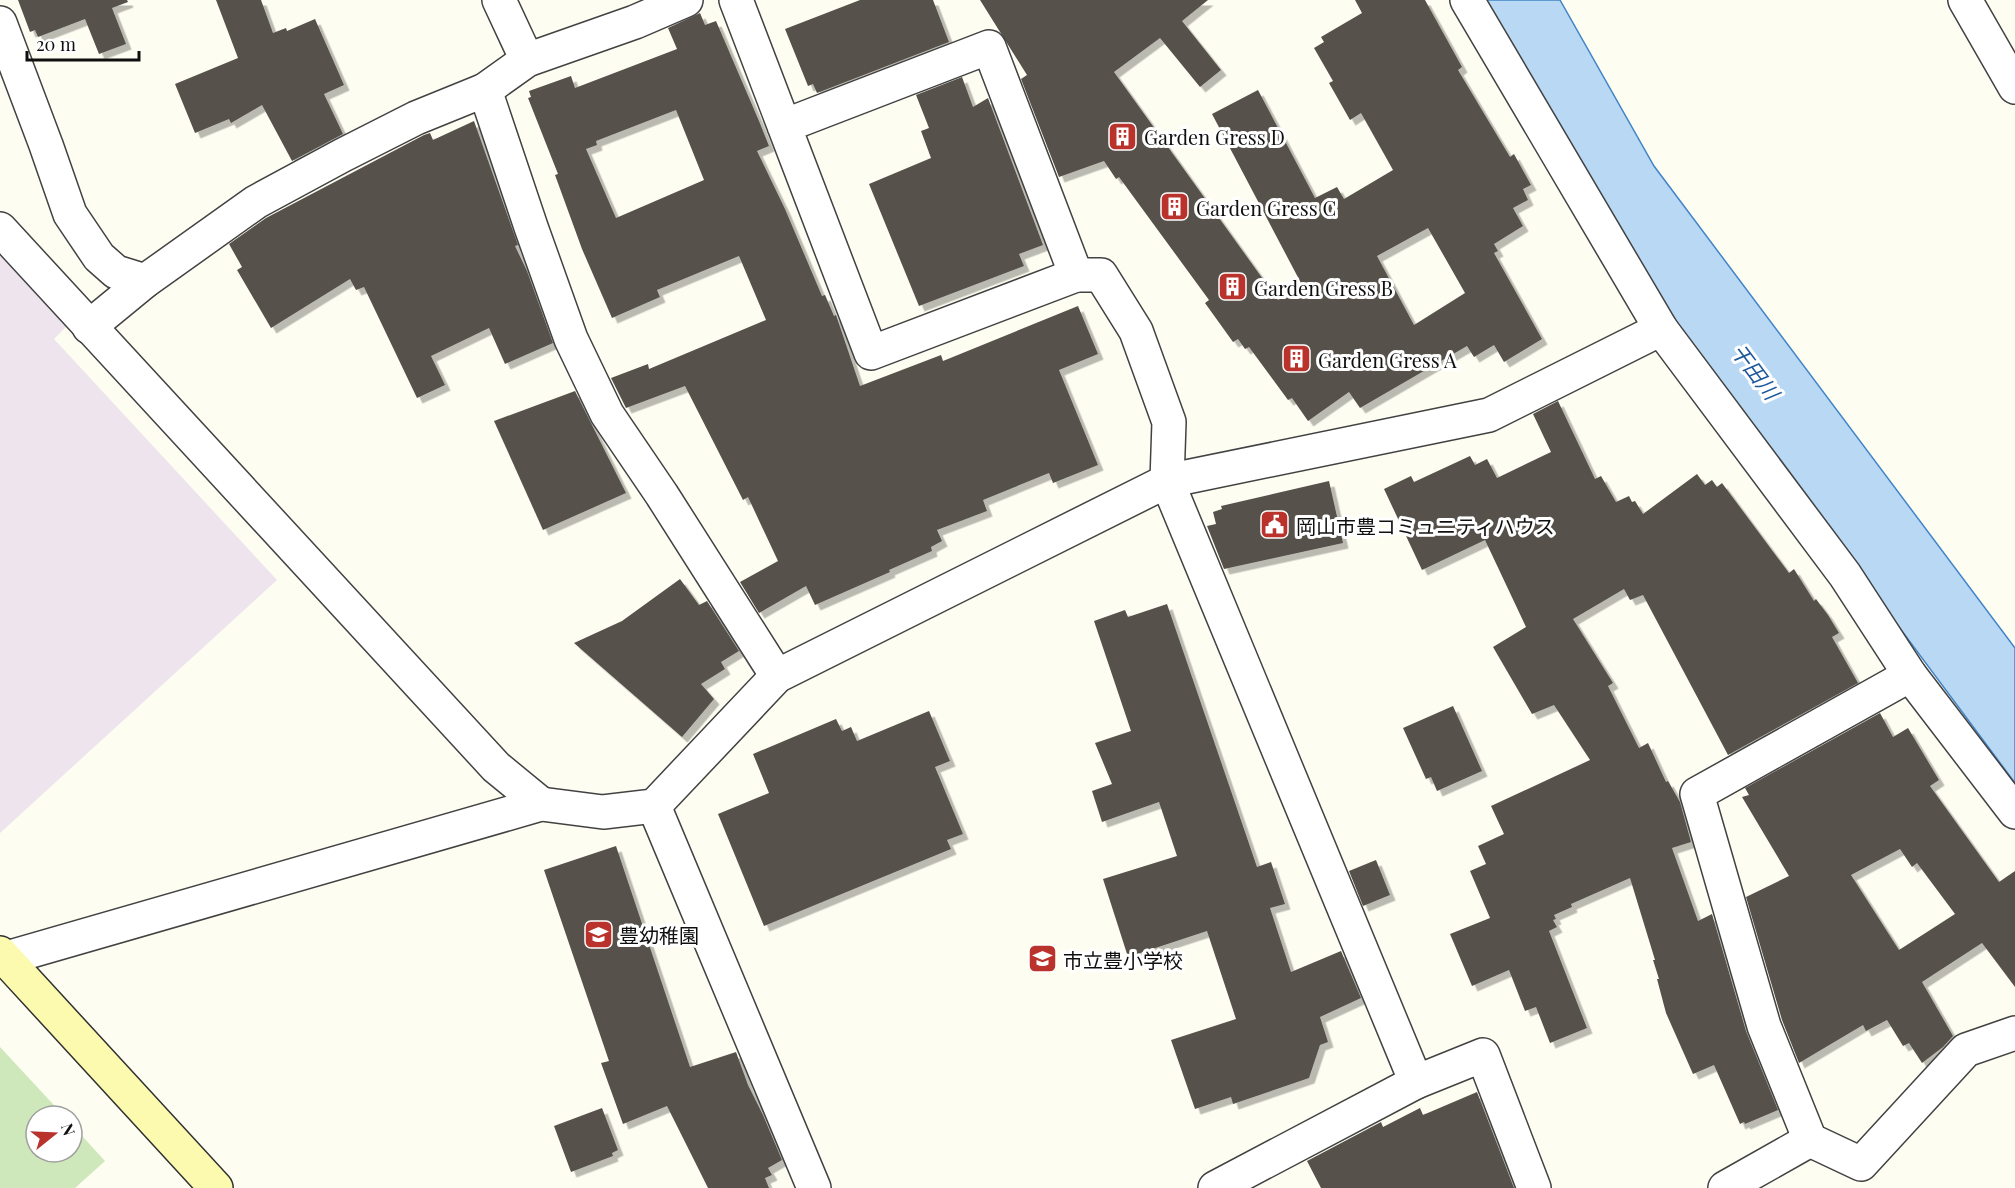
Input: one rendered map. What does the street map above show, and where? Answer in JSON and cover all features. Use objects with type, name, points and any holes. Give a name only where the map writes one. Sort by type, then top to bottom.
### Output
[{"type":"street","points":[[499,0],[526,60]]},
{"type":"street","points":[[89,327],[145,281],[256,202],[343,154],[406,123],[485,90],[526,60],[634,22],[686,0]]},
{"type":"street","points":[[736,0],[871,353],[1076,275],[1101,275],[1136,332],[1169,422],[1167,481],[1416,1082]]},
{"type":"street","points":[[1467,0],[1661,329],[1845,575],[1910,675],[2015,812]]},
{"type":"street","points":[[1965,0],[2015,87]]},
{"type":"street","points":[[0,23],[46,144],[69,214],[99,257],[116,272],[145,281]]},
{"type":"street","points":[[784,126],[989,47],[1076,275]]},
{"type":"street","points":[[485,90],[571,339],[607,414],[662,495],[777,676]]},
{"type":"street","points":[[0,229],[496,767],[541,804]]},
{"type":"street","points":[[210,1186],[2,957],[541,804],[603,812],[654,806],[777,676],[1167,481],[1489,415],[1661,329]]},
{"type":"street","points":[[1910,675],[1697,794],[1764,1026],[1810,1140],[1861,1164],[1966,1050],[2012,1038]]},
{"type":"street","points":[[654,806],[814,1188]]},
{"type":"street","points":[[1215,1188],[1416,1082],[1483,1055],[1534,1188]]},
{"type":"street","points":[[1725,1188],[1810,1140]]},
{"type":"shaded area","points":[[0,250],[69,324],[54,339],[277,580],[0,833]]},
{"type":"green space","points":[[0,1047],[53,1104],[24,1104],[24,1164],[84,1164],[84,1138],[105,1161],[75,1188],[0,1188]]},
{"type":"water","name":"干田川","points":[[1470,0],[1560,0],[1654,166],[2015,648],[2015,783],[1591,213]]},
{"type":"building","points":[[18,0],[127,0],[128,2],[112,8],[126,44],[99,54],[85,19],[38,37],[35,30],[30,32]]},
{"type":"building","points":[[216,0],[261,0],[273,33],[286,28],[287,31],[315,19],[344,85],[324,94],[343,134],[292,161],[262,105],[231,123],[229,119],[195,133],[175,84],[238,58]]},
{"type":"building","points":[[860,0],[933,0],[949,42],[817,93],[813,84],[808,86],[785,29]]},
{"type":"building","points":[[980,0],[1208,0],[1182,21],[1221,70],[1200,87],[1160,38],[1114,72],[1278,300],[1302,285],[1212,114],[1258,90],[1315,198],[1337,187],[1344,199],[1393,170],[1361,113],[1350,120],[1329,83],[1333,81],[1314,48],[1324,42],[1321,37],[1362,13],[1355,0],[1425,0],[1462,67],[1458,70],[1510,157],[1514,154],[1531,185],[1523,189],[1528,200],[1513,208],[1523,226],[1494,244],[1498,251],[1494,253],[1542,339],[1504,362],[1494,345],[1474,357],[1467,346],[1360,408],[1349,392],[1308,421],[1292,398],[1288,400],[1249,347],[1245,349],[1238,339],[1233,342],[1205,303],[1209,300],[1119,177],[1116,179],[1104,161],[1059,177],[1021,79],[1027,75]],"holes":[[[1428,228],[1465,293],[1414,325],[1377,256]]]},
{"type":"building","points":[[700,13],[705,25],[716,21],[769,146],[757,151],[785,209],[822,296],[825,295],[834,316],[836,315],[860,386],[941,355],[943,361],[1078,306],[1098,354],[1059,370],[1098,465],[1053,483],[1049,473],[983,500],[987,511],[937,530],[942,541],[931,547],[932,551],[815,605],[806,586],[759,613],[740,582],[778,561],[748,497],[743,500],[685,386],[626,408],[611,378],[648,364],[649,369],[766,320],[739,256],[657,290],[660,297],[612,318],[582,249],[555,175],[558,174],[528,98],[531,97],[529,91],[571,76],[575,88],[677,49],[668,28]],"holes":[[[676,110],[704,180],[616,218],[586,149],[597,145],[596,141]]]},
{"type":"building","points":[[962,77],[973,107],[988,98],[1043,245],[1019,254],[1024,266],[919,306],[869,184],[931,158],[921,131],[929,128],[916,95]]},
{"type":"building","points":[[474,121],[518,245],[515,246],[527,271],[553,343],[505,364],[489,328],[431,356],[445,385],[417,398],[364,287],[356,290],[350,279],[271,328],[237,270],[242,267],[229,244],[266,218],[424,135],[430,133],[433,140]]},
{"type":"building","points":[[575,391],[626,493],[543,530],[494,421]]},
{"type":"building","points":[[1558,401],[1595,479],[1601,476],[1616,502],[1629,496],[1643,514],[1697,474],[1705,485],[1712,480],[1717,487],[1722,483],[1789,573],[1794,569],[1814,601],[1816,599],[1828,615],[1839,633],[1832,637],[1858,683],[1728,755],[1643,595],[1630,600],[1624,589],[1573,619],[1613,683],[1608,686],[1639,748],[1648,743],[1666,782],[1668,781],[1680,802],[1691,842],[1672,848],[1698,921],[1712,914],[1746,1031],[1778,1110],[1745,1124],[1744,1122],[1740,1124],[1714,1065],[1693,1074],[1666,1013],[1653,960],[1655,960],[1630,878],[1571,904],[1572,907],[1554,915],[1556,919],[1553,920],[1557,927],[1549,931],[1587,1028],[1550,1043],[1536,1007],[1525,1011],[1509,970],[1472,986],[1450,934],[1490,918],[1470,871],[1486,864],[1478,846],[1504,834],[1491,806],[1590,760],[1554,705],[1532,714],[1493,647],[1526,627],[1485,540],[1422,570],[1384,489],[1411,476],[1414,482],[1470,456],[1475,465],[1487,459],[1497,478],[1551,452],[1533,414]]},
{"type":"building","name":"岡山市豊コミュニティハウス","points":[[1329,481],[1343,543],[1224,569],[1207,526],[1216,524],[1213,512],[1222,509],[1221,506]]},
{"type":"building","points":[[680,579],[699,605],[707,601],[739,651],[721,662],[725,669],[701,684],[714,699],[682,737],[574,643],[622,621]]},
{"type":"building","points":[[1167,604],[1257,867],[1271,862],[1285,904],[1270,908],[1291,972],[1341,951],[1361,998],[1320,1017],[1328,1042],[1320,1045],[1309,1078],[1233,1104],[1231,1097],[1195,1109],[1171,1040],[1236,1019],[1207,931],[1128,957],[1103,879],[1177,856],[1159,802],[1102,822],[1092,791],[1112,784],[1095,743],[1131,731],[1094,621],[1125,610],[1128,617]]},
{"type":"building","points":[[1453,706],[1482,771],[1437,791],[1431,777],[1426,779],[1403,728]]},
{"type":"building","points":[[929,711],[950,761],[935,767],[963,834],[947,840],[951,849],[764,926],[718,814],[769,793],[753,754],[836,719],[842,731],[851,727],[857,741]]},
{"type":"building","points":[[1880,713],[1893,737],[1908,728],[1939,780],[1930,786],[1999,882],[2015,871],[2015,987],[1982,943],[1922,982],[1953,1036],[1922,1063],[1909,1043],[1903,1046],[1887,1020],[1866,1031],[1863,1025],[1799,1063],[1782,1020],[1746,897],[1789,876],[1742,797],[1749,795],[1745,788]],"holes":[[[1900,849],[1912,867],[1917,863],[1955,914],[1899,950],[1851,875]]]},
{"type":"building","points":[[616,846],[690,1067],[736,1052],[748,1085],[782,1160],[768,1168],[772,1175],[765,1178],[769,1188],[708,1188],[667,1106],[623,1124],[601,1063],[609,1061],[544,870]]},
{"type":"building","points":[[1376,860],[1390,895],[1363,906],[1349,871]]},
{"type":"building","points":[[1477,1092],[1514,1188],[1321,1188],[1307,1161],[1381,1122],[1383,1127],[1420,1108],[1423,1115]]},
{"type":"building","points":[[602,1108],[618,1150],[612,1153],[613,1156],[571,1172],[554,1126]]},
{"type":"place","name":"Garden Gress D","points":[[1123,136]]},
{"type":"place","name":"Garden Gress C","points":[[1175,207]]},
{"type":"place","name":"Garden Gress B","points":[[1233,287]]},
{"type":"place","name":"Garden Gress A","points":[[1297,359]]},
{"type":"place","name":"岡山市豊コミュニティハウス","points":[[1275,525]]},
{"type":"place","name":"豊幼稚園","points":[[598,934]]},
{"type":"place","name":"市立豊小学校","points":[[1042,959]]}]
